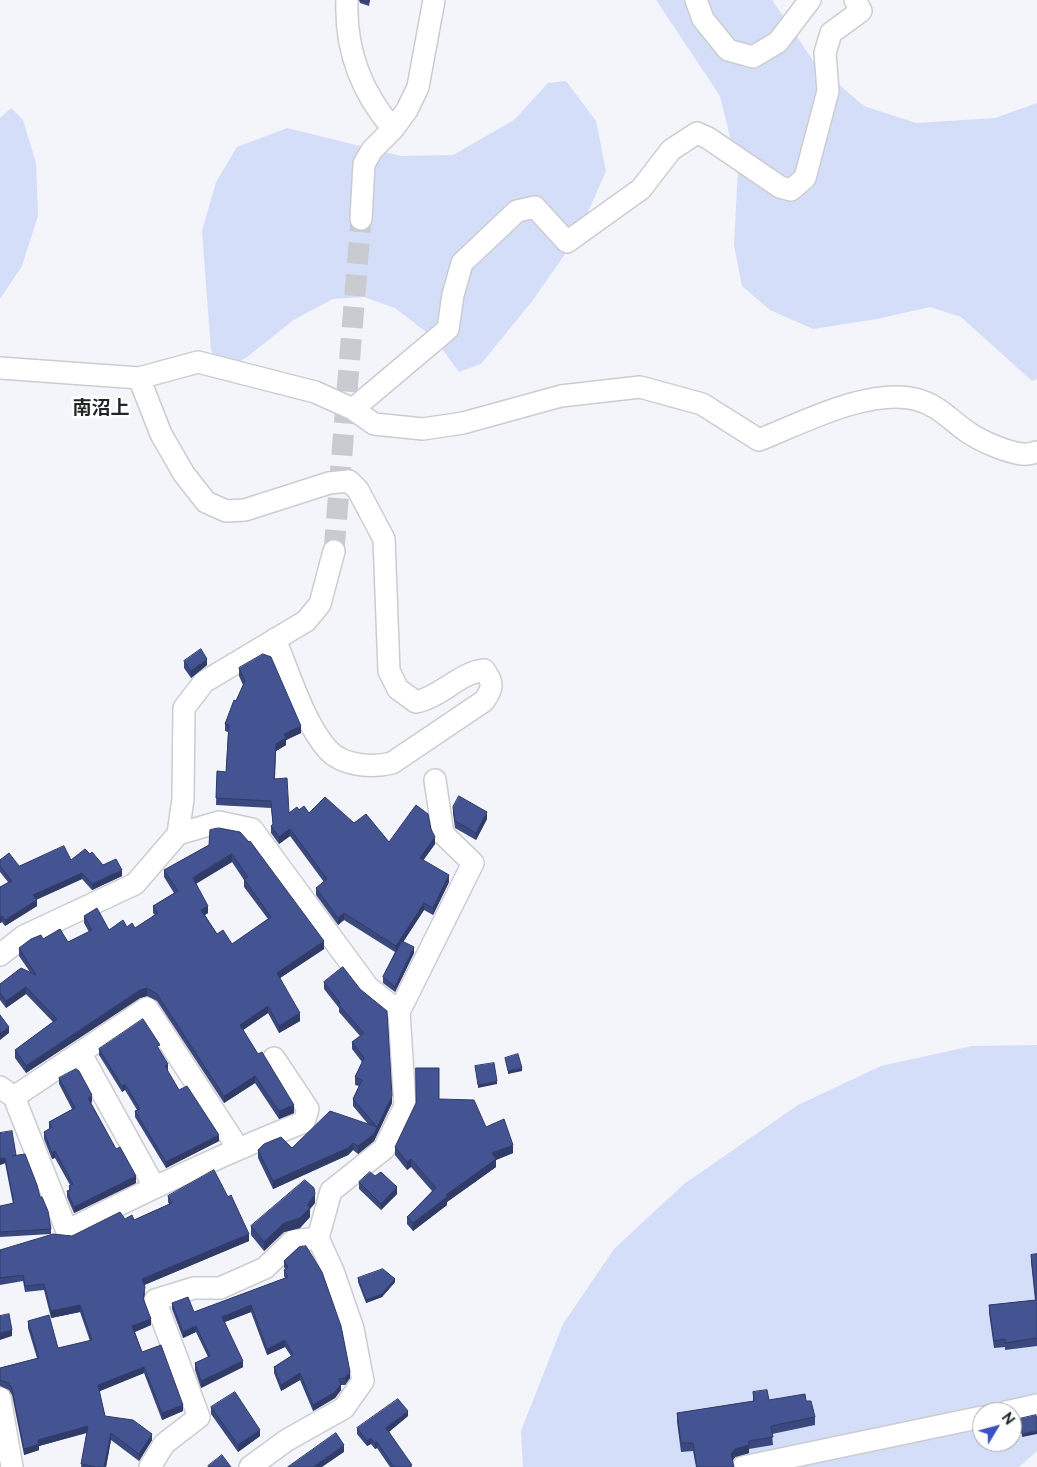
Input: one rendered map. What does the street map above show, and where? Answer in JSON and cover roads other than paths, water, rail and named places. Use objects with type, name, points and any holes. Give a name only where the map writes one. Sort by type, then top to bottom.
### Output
[{"type":"street","points":[[347,0],[347,13],[356,68],[374,106],[393,129]]},
{"type":"street","points":[[361,218],[364,164],[372,150],[393,129],[418,87],[434,0]]},
{"type":"street","points":[[696,0],[703,19],[728,50],[754,57],[778,42],[810,0]]},
{"type":"street","points":[[352,409],[448,329],[453,295],[462,263],[517,211],[535,207],[567,242],[642,189],[672,150],[697,133],[708,138],[780,187],[791,190],[805,178],[828,90],[825,53],[831,33],[860,12],[855,0]]},
{"type":"street","points":[[0,368],[139,378],[198,362],[316,392],[352,409],[374,424],[423,429],[463,423],[561,396],[640,387],[702,404],[759,440],[846,405],[881,398],[914,399],[939,408],[970,433],[993,444],[1023,455],[1037,452]]},
{"type":"street","points":[[139,378],[161,434],[184,474],[206,502],[226,511],[245,510],[329,483],[349,481],[358,490],[384,539],[389,671],[398,689],[416,702],[429,699],[473,672],[484,670],[491,680],[492,690],[484,701],[392,763],[376,768],[352,764],[328,751],[310,722],[275,639]]},
{"type":"street","points":[[0,955],[24,936],[135,884],[178,834],[183,800],[184,708],[204,682],[306,621],[320,604],[334,551]]},
{"type":"street","points":[[250,1467],[287,1440],[344,1408],[364,1381],[353,1329],[318,1238],[331,1191],[384,1149],[405,1106],[399,1012],[473,864],[443,834],[435,780]]},
{"type":"street","points":[[178,834],[219,822],[252,829],[368,987],[399,1012]]},
{"type":"street","points":[[238,1148],[147,1008],[81,1054],[7,1092],[67,1231],[154,1186],[238,1148],[304,1122],[308,1109],[274,1058]]},
{"type":"street","points":[[81,1054],[154,1186]]},
{"type":"street","points":[[150,1467],[164,1444],[199,1417],[155,1300],[194,1288],[220,1288],[264,1268],[293,1241],[318,1238]]},
{"type":"street","points":[[0,1398],[12,1467]]},
{"type":"street","points":[[1022,1408],[1037,1405]]},
{"type":"street","points":[[743,1467],[972,1419]]},
{"type":"tunnel","points":[[334,551],[361,219]]},
{"type":"district","name":"南沼上","points":[[101,408]]}]
